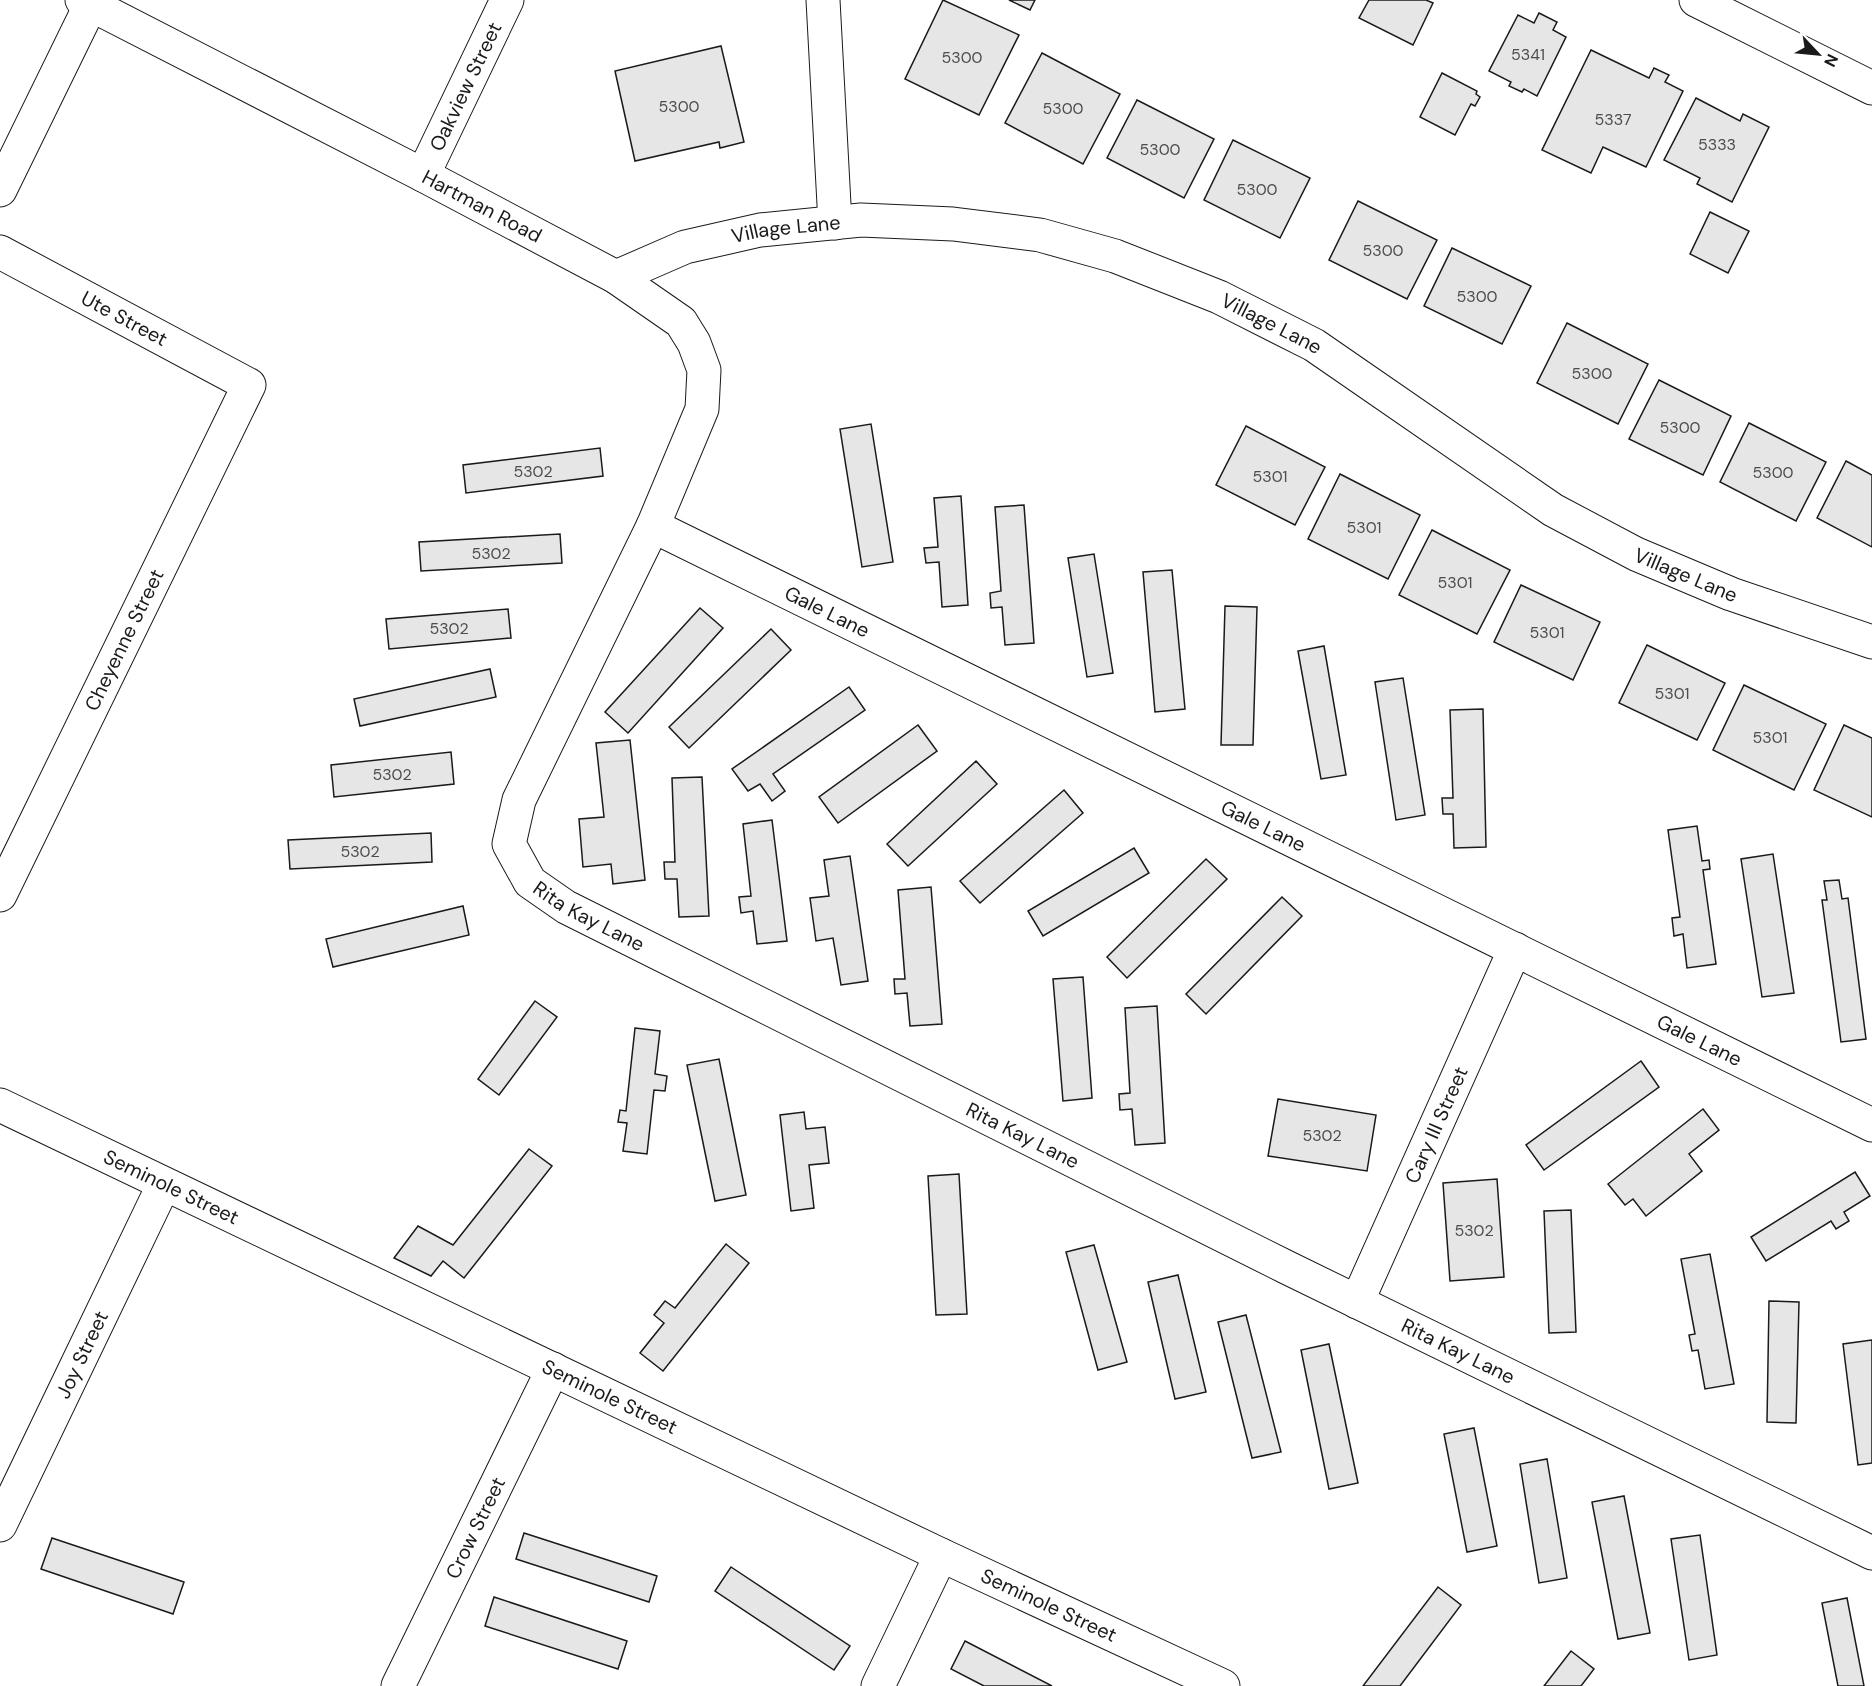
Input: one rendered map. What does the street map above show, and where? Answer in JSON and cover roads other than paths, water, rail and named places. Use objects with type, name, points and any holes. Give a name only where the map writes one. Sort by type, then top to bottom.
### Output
[{"type":"street","name":"Oakview Street","points":[[423,175],[507,0]]},
{"type":"street","points":[[823,0],[835,223]]},
{"type":"street","points":[[1696,0],[1872,88]]},
{"type":"street","name":"Hartman Road","points":[[86,2],[423,175],[616,278],[681,322],[694,343],[704,370],[702,409],[653,526]]},
{"type":"street","points":[[0,190],[86,2]]},
{"type":"street","name":"Village Lane","points":[[616,278],[685,247],[760,230],[861,220],[953,224],[1040,235],[1115,256],[1219,297],[1314,345],[1553,510],[1636,554],[1731,594],[1872,642]]},
{"type":"street","name":"Ute Street","points":[[0,252],[249,385]]},
{"type":"street","name":"Cheyenne Street","points":[[0,895],[249,385]]},
{"type":"street","name":"Gale Lane","points":[[653,526],[1872,1125]]},
{"type":"street","name":"Rita Kay Lane","points":[[653,526],[519,800],[509,844],[530,882],[566,908],[1357,1302],[1872,1553]]},
{"type":"street","name":"Cary III Street","points":[[1357,1302],[1515,949]]},
{"type":"street","name":"Seminole Street","points":[[0,1105],[942,1555],[1223,1686]]},
{"type":"street","name":"Joy Street","points":[[0,1525],[164,1184]]},
{"type":"street","name":"Crow Street","points":[[398,1686],[553,1369]]},
{"type":"street","points":[[878,1686],[942,1555]]}]
